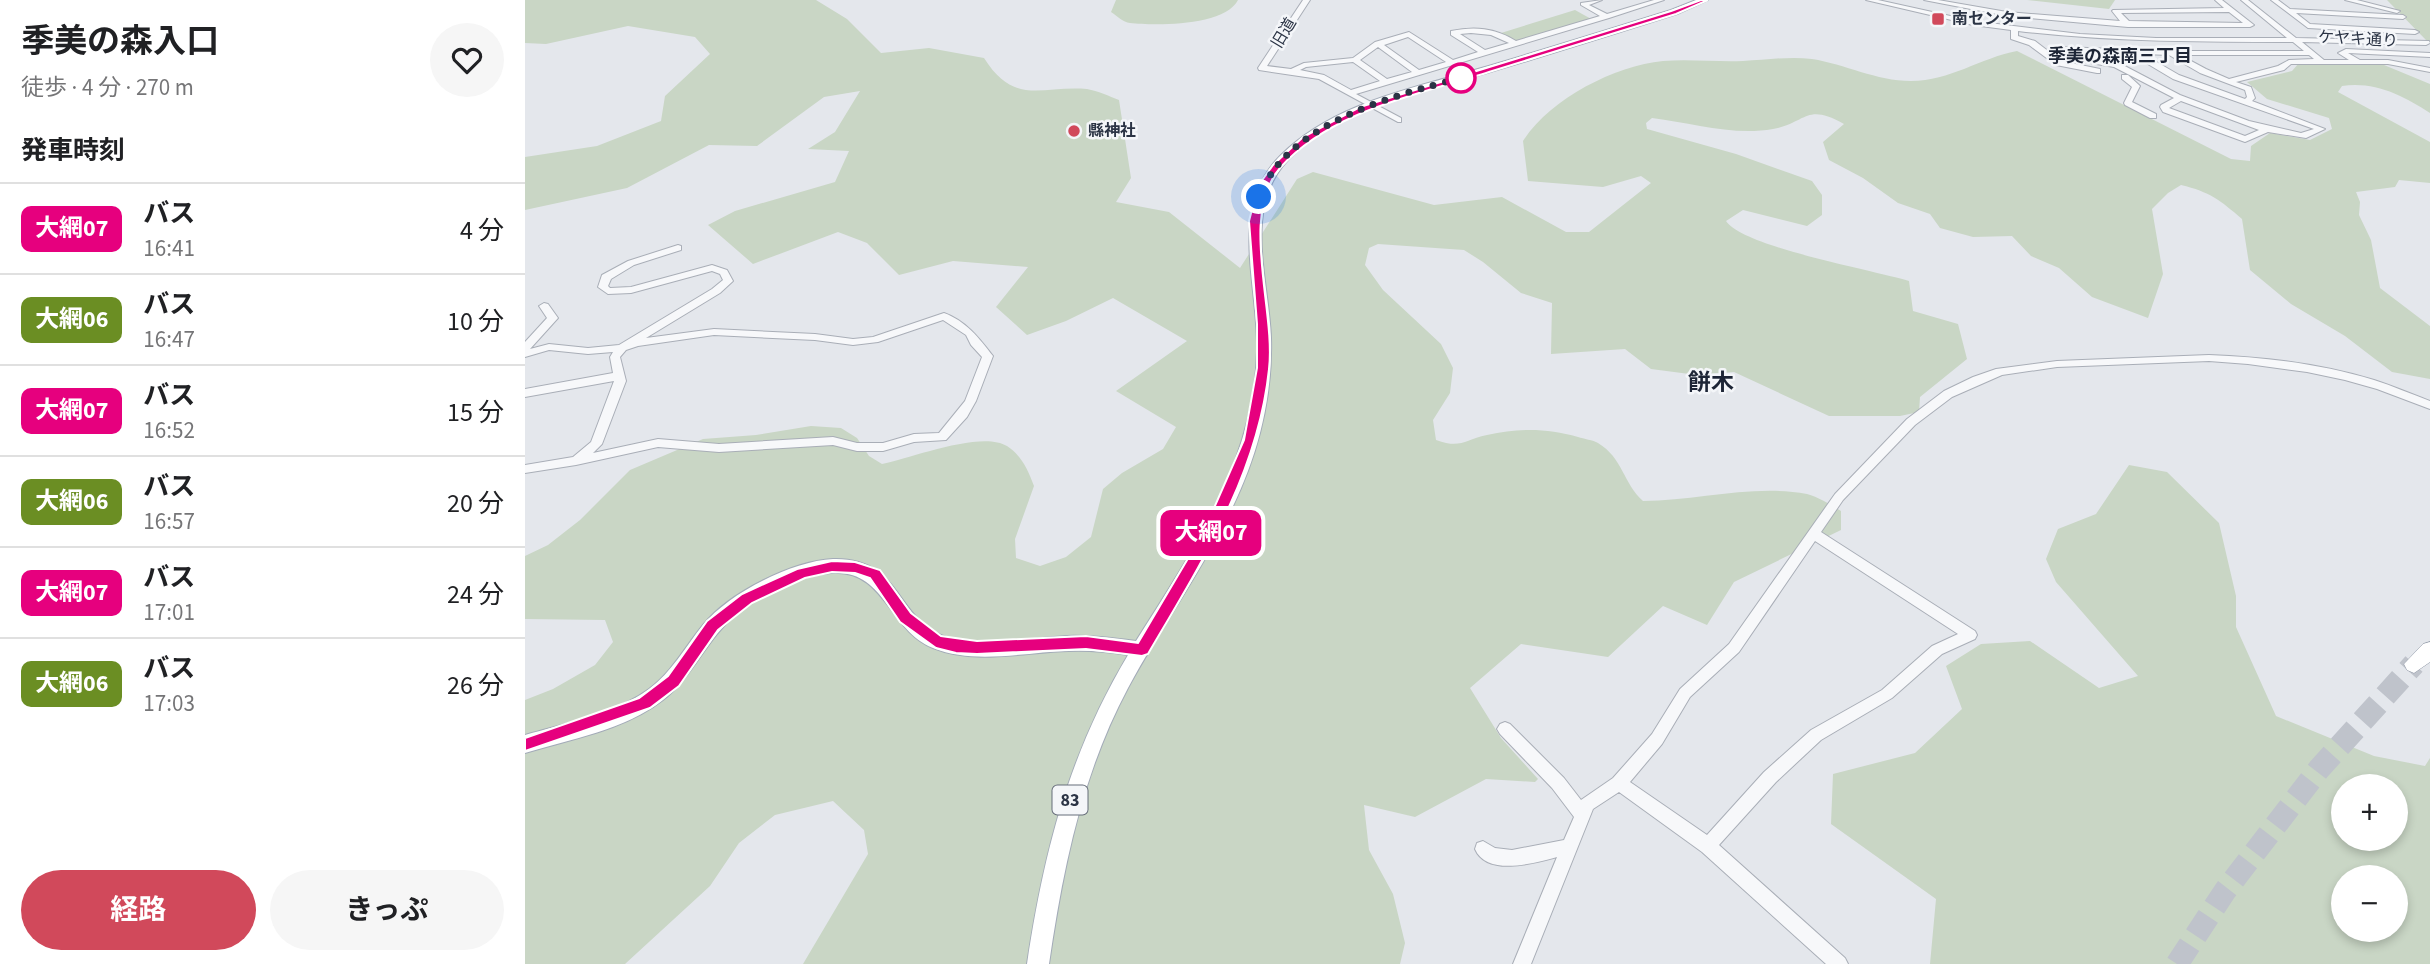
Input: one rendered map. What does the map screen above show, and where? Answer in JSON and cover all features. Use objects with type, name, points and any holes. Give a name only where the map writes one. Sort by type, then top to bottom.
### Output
[{"type":"highway","points":[[2414,664],[2430,650]]},
{"type":"main road","name":"83","points":[[1038,964],[1059,835],[1078,774],[1105,713],[1210,534],[1243,460],[1257,416],[1263,345],[1255,221],[1263,186],[1285,157],[1307,139],[1330,124],[1371,106],[1652,19],[1704,0]]},
{"type":"main road","points":[[525,744],[644,703],[674,681],[713,625],[747,598],[802,573],[832,566],[855,568],[875,574],[905,617],[936,642],[977,648],[1086,642],[1142,650]]},
{"type":"street","name":"旧道","points":[[1293,71],[1262,68],[1289,22],[1307,0]]},
{"type":"street","points":[[1599,0],[1583,4],[1607,17]]},
{"type":"street","points":[[1350,93],[1661,0]]},
{"type":"street","points":[[1871,0],[2015,28],[2156,40],[2293,38]]},
{"type":"street","points":[[1881,0],[2015,28],[2116,36],[2293,38]]},
{"type":"street","points":[[1927,0],[2016,16],[2128,25],[2308,26],[2415,32]]},
{"type":"street","points":[[1966,0],[2016,8],[2014,37],[2032,43],[2059,63],[2116,74],[2134,82],[2136,86],[2129,103],[2154,116]]},
{"type":"street","points":[[2150,0],[2177,26]]},
{"type":"street","points":[[2218,0],[2250,25]]},
{"type":"street","points":[[2244,0],[2321,61],[2318,62]]},
{"type":"street","points":[[2274,0],[2308,26]]},
{"type":"street","points":[[2348,0],[2395,9],[2429,45]]},
{"type":"street","points":[[1633,10],[1652,19]]},
{"type":"street","points":[[2128,25],[2115,11],[2231,10]]},
{"type":"street","points":[[2289,11],[2403,17]]},
{"type":"street","points":[[1485,53],[1454,33],[1476,30],[1498,33],[1515,44]]},
{"type":"street","points":[[1293,71],[1304,65],[1355,60],[1378,44],[1409,34],[1453,63]]},
{"type":"street","name":"ケヤキ通り","points":[[2293,38],[2429,45]]},
{"type":"street","points":[[2156,40],[2178,59],[2248,89],[2251,98],[2245,103]]},
{"type":"street","points":[[1378,44],[1419,73]]},
{"type":"street","points":[[2132,51],[2176,77],[2321,129],[2302,136],[2268,129],[2182,97],[2116,65],[2090,63],[2060,49],[2065,47],[2170,53],[2311,53]]},
{"type":"street","points":[[2359,62],[2342,51],[2430,55]]},
{"type":"street","points":[[1355,60],[1386,82]]},
{"type":"street","points":[[2229,81],[2281,68],[2289,62],[2388,62],[2430,70]]},
{"type":"street","points":[[1440,67],[1458,79]]},
{"type":"street","points":[[2418,68],[2430,80]]},
{"type":"street","points":[[1293,71],[1321,77],[1398,120]]},
{"type":"street","points":[[2182,97],[2164,107],[2166,110],[2245,139],[2268,129]]},
{"type":"street","points":[[576,461],[596,444],[620,381],[615,357],[622,348],[728,281],[725,272],[712,268],[631,290],[608,291],[603,287],[606,277],[617,270],[678,248]]},
{"type":"street","points":[[525,348],[553,318],[544,306]]},
{"type":"street","points":[[525,354],[549,347],[588,351],[622,348],[636,343],[714,332],[815,337],[853,342],[874,340],[944,316],[970,333],[975,343],[988,356],[981,367],[978,385],[967,411],[942,437],[914,438],[883,447],[857,447],[833,441],[719,448],[658,443],[525,469]]},
{"type":"street","points":[[1522,964],[1587,804],[1619,783],[1657,739],[1685,693],[1734,648],[1839,497],[1911,422],[1948,394],[2000,372],[2057,364],[2210,358],[2237,359],[2364,381],[2430,405]]},
{"type":"street","points":[[525,393],[619,375]]},
{"type":"street","points":[[1708,846],[1770,776],[1816,734],[1887,694],[1937,650],[1970,635],[1814,533]]},
{"type":"street","points":[[1506,729],[1558,783],[1582,815]]},
{"type":"street","points":[[1619,783],[1708,846],[1757,886],[1839,964]]},
{"type":"street","points":[[1483,849],[1488,855],[1503,859],[1569,847]]},
{"type":"green space","points":[[525,0],[816,0],[847,19],[881,53],[929,48],[984,58],[995,73],[1018,88],[1087,89],[1103,94],[1119,100],[1131,178],[1116,202],[1169,212],[1240,268],[1297,179],[1313,172],[1434,205],[1502,197],[1566,232],[1589,232],[1651,183],[1641,176],[1603,187],[1528,181],[1523,141],[1549,111],[1566,99],[1604,77],[1644,64],[1673,60],[1803,58],[1885,78],[1911,81],[1939,77],[2017,51],[2231,159],[2250,161],[2251,146],[2270,133],[2310,140],[2332,129],[2329,118],[2267,99],[2247,82],[2292,71],[2299,63],[2384,65],[2430,84],[2430,113],[2389,91],[2377,88],[2342,86],[2338,92],[2430,142],[2430,183],[2399,180],[2395,187],[2356,192],[2360,202],[2359,215],[2371,240],[2380,288],[2430,326],[2430,379],[2392,372],[2345,336],[2291,304],[2250,270],[2242,219],[2214,197],[2200,191],[2181,185],[2168,193],[2152,209],[2163,274],[2148,318],[2092,297],[2059,268],[2031,256],[2012,236],[1973,237],[1940,228],[1930,214],[1898,203],[1863,178],[1829,160],[1823,142],[1844,124],[1831,118],[1814,114],[1773,129],[1743,131],[1652,118],[1646,123],[1647,129],[1736,154],[1812,181],[1822,195],[1822,215],[1807,226],[1743,210],[1726,221],[1737,231],[1782,249],[1909,281],[1913,311],[1958,324],[1967,359],[1920,397],[1919,412],[1900,416],[1829,416],[1734,372],[1697,375],[1651,369],[1625,349],[1551,354],[1552,303],[1521,293],[1464,250],[1378,244],[1369,248],[1365,265],[1383,290],[1441,344],[1453,368],[1450,393],[1433,420],[1436,440],[1457,444],[1510,431],[1533,430],[1567,434],[1594,441],[1606,449],[1643,501],[1787,491],[1811,495],[1841,511],[1841,530],[1734,582],[1707,625],[1663,606],[1608,657],[1521,644],[1470,688],[1501,738],[1538,779],[1535,782],[1486,779],[1415,817],[1364,805],[1369,850],[1393,894],[1405,943],[1400,964],[803,964],[868,854],[864,830],[833,801],[775,815],[739,843],[710,886],[625,964],[525,964],[525,700],[553,689],[595,665],[613,642],[605,620],[525,619],[525,556],[548,545],[580,520],[630,470],[703,439],[756,435],[811,426],[841,428],[857,438],[869,456],[882,464],[964,443],[996,442],[1007,446],[1024,464],[1034,486],[1015,539],[1016,558],[1040,566],[1066,557],[1091,537],[1103,489],[1122,473],[1163,449],[1176,427],[1116,391],[1187,341],[1113,298],[1066,321],[1027,335],[996,307],[1028,267],[953,261],[899,275],[867,243],[838,232],[753,264],[708,225],[735,211],[835,182],[849,151],[808,149],[835,132],[860,91],[824,97],[757,146],[709,145],[627,188],[525,210],[525,157],[597,146],[661,121],[665,96],[710,54],[695,37],[628,26],[546,44],[525,43]]},
{"type":"green space","points":[[1116,0],[1238,0],[1231,9],[1219,15],[1189,22],[1156,24],[1122,20],[1111,12]]},
{"type":"green space","points":[[2027,0],[2115,0],[2109,9]]},
{"type":"green space","points":[[2387,0],[2430,0],[2430,41],[2426,40]]},
{"type":"green space","points":[[1575,10],[1593,20],[1515,41],[1501,33]]},
{"type":"green space","points":[[2129,465],[2167,472],[2219,523],[2236,596],[2236,627],[2276,716],[2374,756],[2425,766],[2430,758],[2430,964],[1930,964],[1936,899],[1831,824],[1833,774],[1915,753],[1962,709],[1946,666],[1981,644],[2030,641],[2099,688],[2138,676],[2056,582],[2046,559],[2058,529],[2096,514]]},
{"type":"tunnel","points":[[2177,964],[2225,891],[2319,769],[2414,664]]},
{"type":"bus line","name":"大網07","points":[[525,744],[608,718],[644,703],[674,681],[713,625],[747,598],[802,573],[832,566],[855,568],[875,574],[905,617],[936,642],[977,648],[1086,642],[1142,650],[1210,534],[1243,460],[1257,416],[1263,368],[1263,324],[1255,221],[1263,186],[1276,167],[1307,139],[1330,124],[1363,109],[1674,12],[1704,0]]},
{"type":"place","name":"南センター","points":[[1938,19]]},
{"type":"place","name":"縣神社","points":[[1074,131]]},
{"type":"district","name":"季美の森南三丁目","points":[[2120,56]]},
{"type":"district","name":"餅木","points":[[1711,382]]},
{"type":"route","points":[[1259,197],[1263,186],[1285,157],[1330,124],[1363,109],[1461,78]]}]
